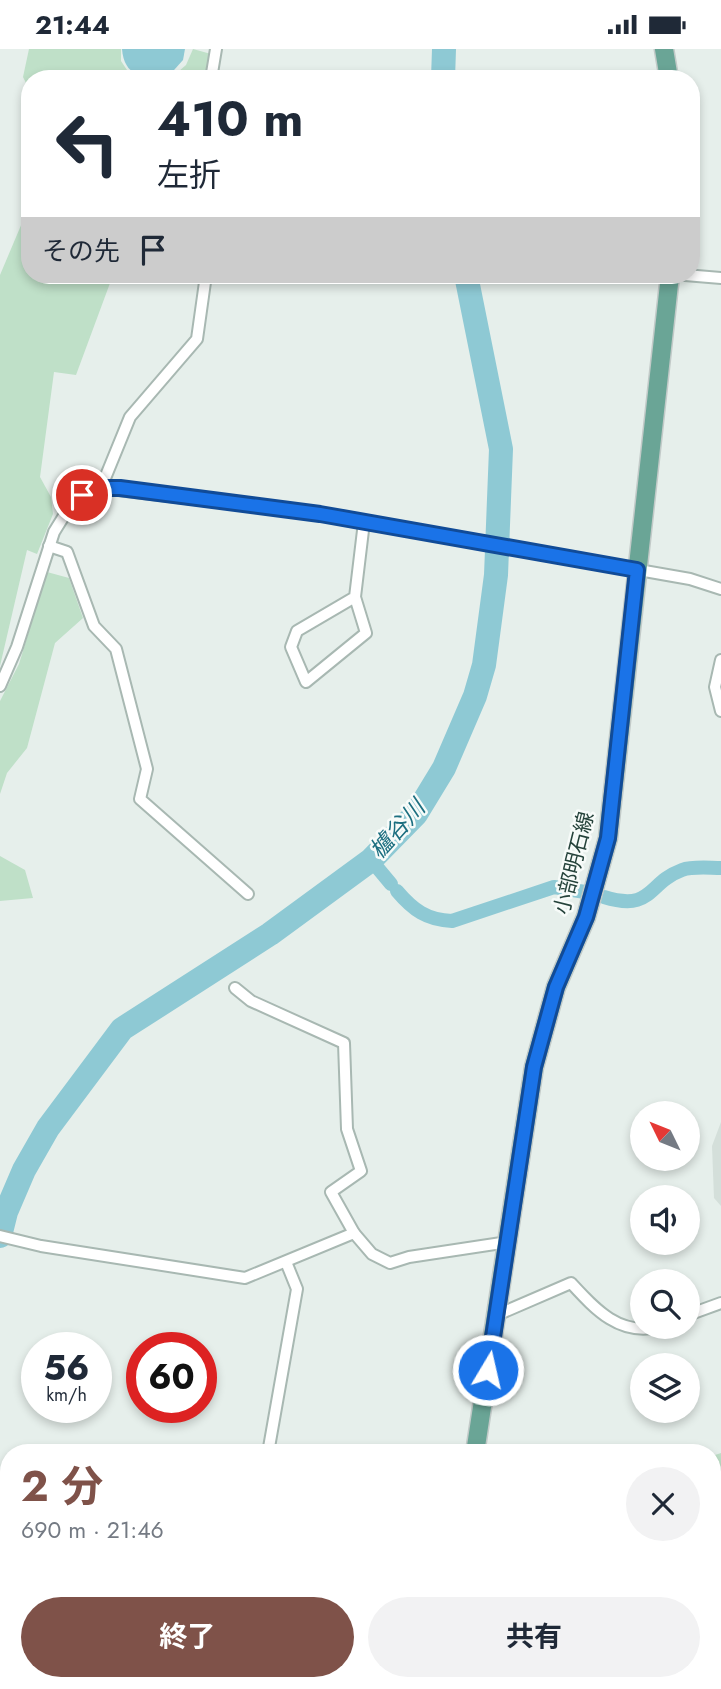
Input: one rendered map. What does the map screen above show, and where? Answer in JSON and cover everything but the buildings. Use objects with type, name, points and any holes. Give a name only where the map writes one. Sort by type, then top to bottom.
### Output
[{"type":"main road","points":[[664,49],[668,70]]},
{"type":"main road","name":"小部明石線","points":[[476,1444],[534,1067],[556,987],[586,917],[608,838],[669,284]]},
{"type":"street","points":[[212,70],[216,49]]},
{"type":"street","points":[[700,276],[721,278]]},
{"type":"street","points":[[101,488],[130,417],[197,339],[205,284]]},
{"type":"street","points":[[0,685],[17,647],[49,546],[67,511],[82,495],[101,488],[120,488],[364,522],[637,570],[721,589]]},
{"type":"street","points":[[355,597],[297,631],[291,647],[306,682],[366,633],[355,597],[364,522]]},
{"type":"street","points":[[49,546],[67,552],[94,626],[116,649],[147,769],[140,799],[248,894]]},
{"type":"street","points":[[721,660],[715,687],[721,711]]},
{"type":"street","points":[[235,988],[251,1001],[344,1043],[347,1129],[361,1171],[331,1192],[354,1233],[372,1254],[390,1263],[409,1257],[508,1242]]},
{"type":"street","points":[[0,1236],[41,1246],[244,1278],[354,1233]]},
{"type":"street","points":[[270,1444],[297,1289],[286,1262]]},
{"type":"street","points":[[497,1315],[571,1283],[601,1315],[630,1329]]},
{"type":"street","points":[[700,1311],[721,1303]]},
{"type":"shaded area","points":[[721,1122],[721,1206],[714,1198],[712,1146]]},
{"type":"green space","points":[[29,49],[121,49],[121,61],[127,70],[24,70]]},
{"type":"green space","points":[[193,49],[211,54],[208,70],[180,70],[186,65]]},
{"type":"green space","points":[[21,225],[21,284],[110,284],[76,375],[54,372],[40,477],[51,497],[53,514],[37,554],[27,550],[0,666],[0,275]]},
{"type":"green space","points":[[47,572],[69,578],[83,618],[55,643],[27,748],[7,773],[0,794],[0,701],[19,664]]},
{"type":"green space","points":[[0,856],[25,870],[33,898],[0,901]]},
{"type":"water","points":[[122,49],[185,49],[183,60],[174,70],[131,70]]},
{"type":"waterway","name":"櫨谷川","points":[[443,70],[444,49]]},
{"type":"waterway","name":"櫨谷川","points":[[0,1236],[6,1212],[24,1170],[48,1128],[122,1029],[270,934],[371,860],[416,814],[444,768],[475,696],[484,665],[496,575],[501,449],[468,284]]},
{"type":"waterway","points":[[371,860],[391,884]]},
{"type":"waterway","points":[[604,897],[632,901],[648,894],[682,870],[721,868]]},
{"type":"waterway","points":[[397,891],[421,913],[435,919],[452,921],[554,887],[585,892]]},
{"type":"route","points":[[82,495],[101,488],[120,488],[320,514],[637,570],[608,838],[586,917],[556,987],[534,1067],[488,1370]]}]
